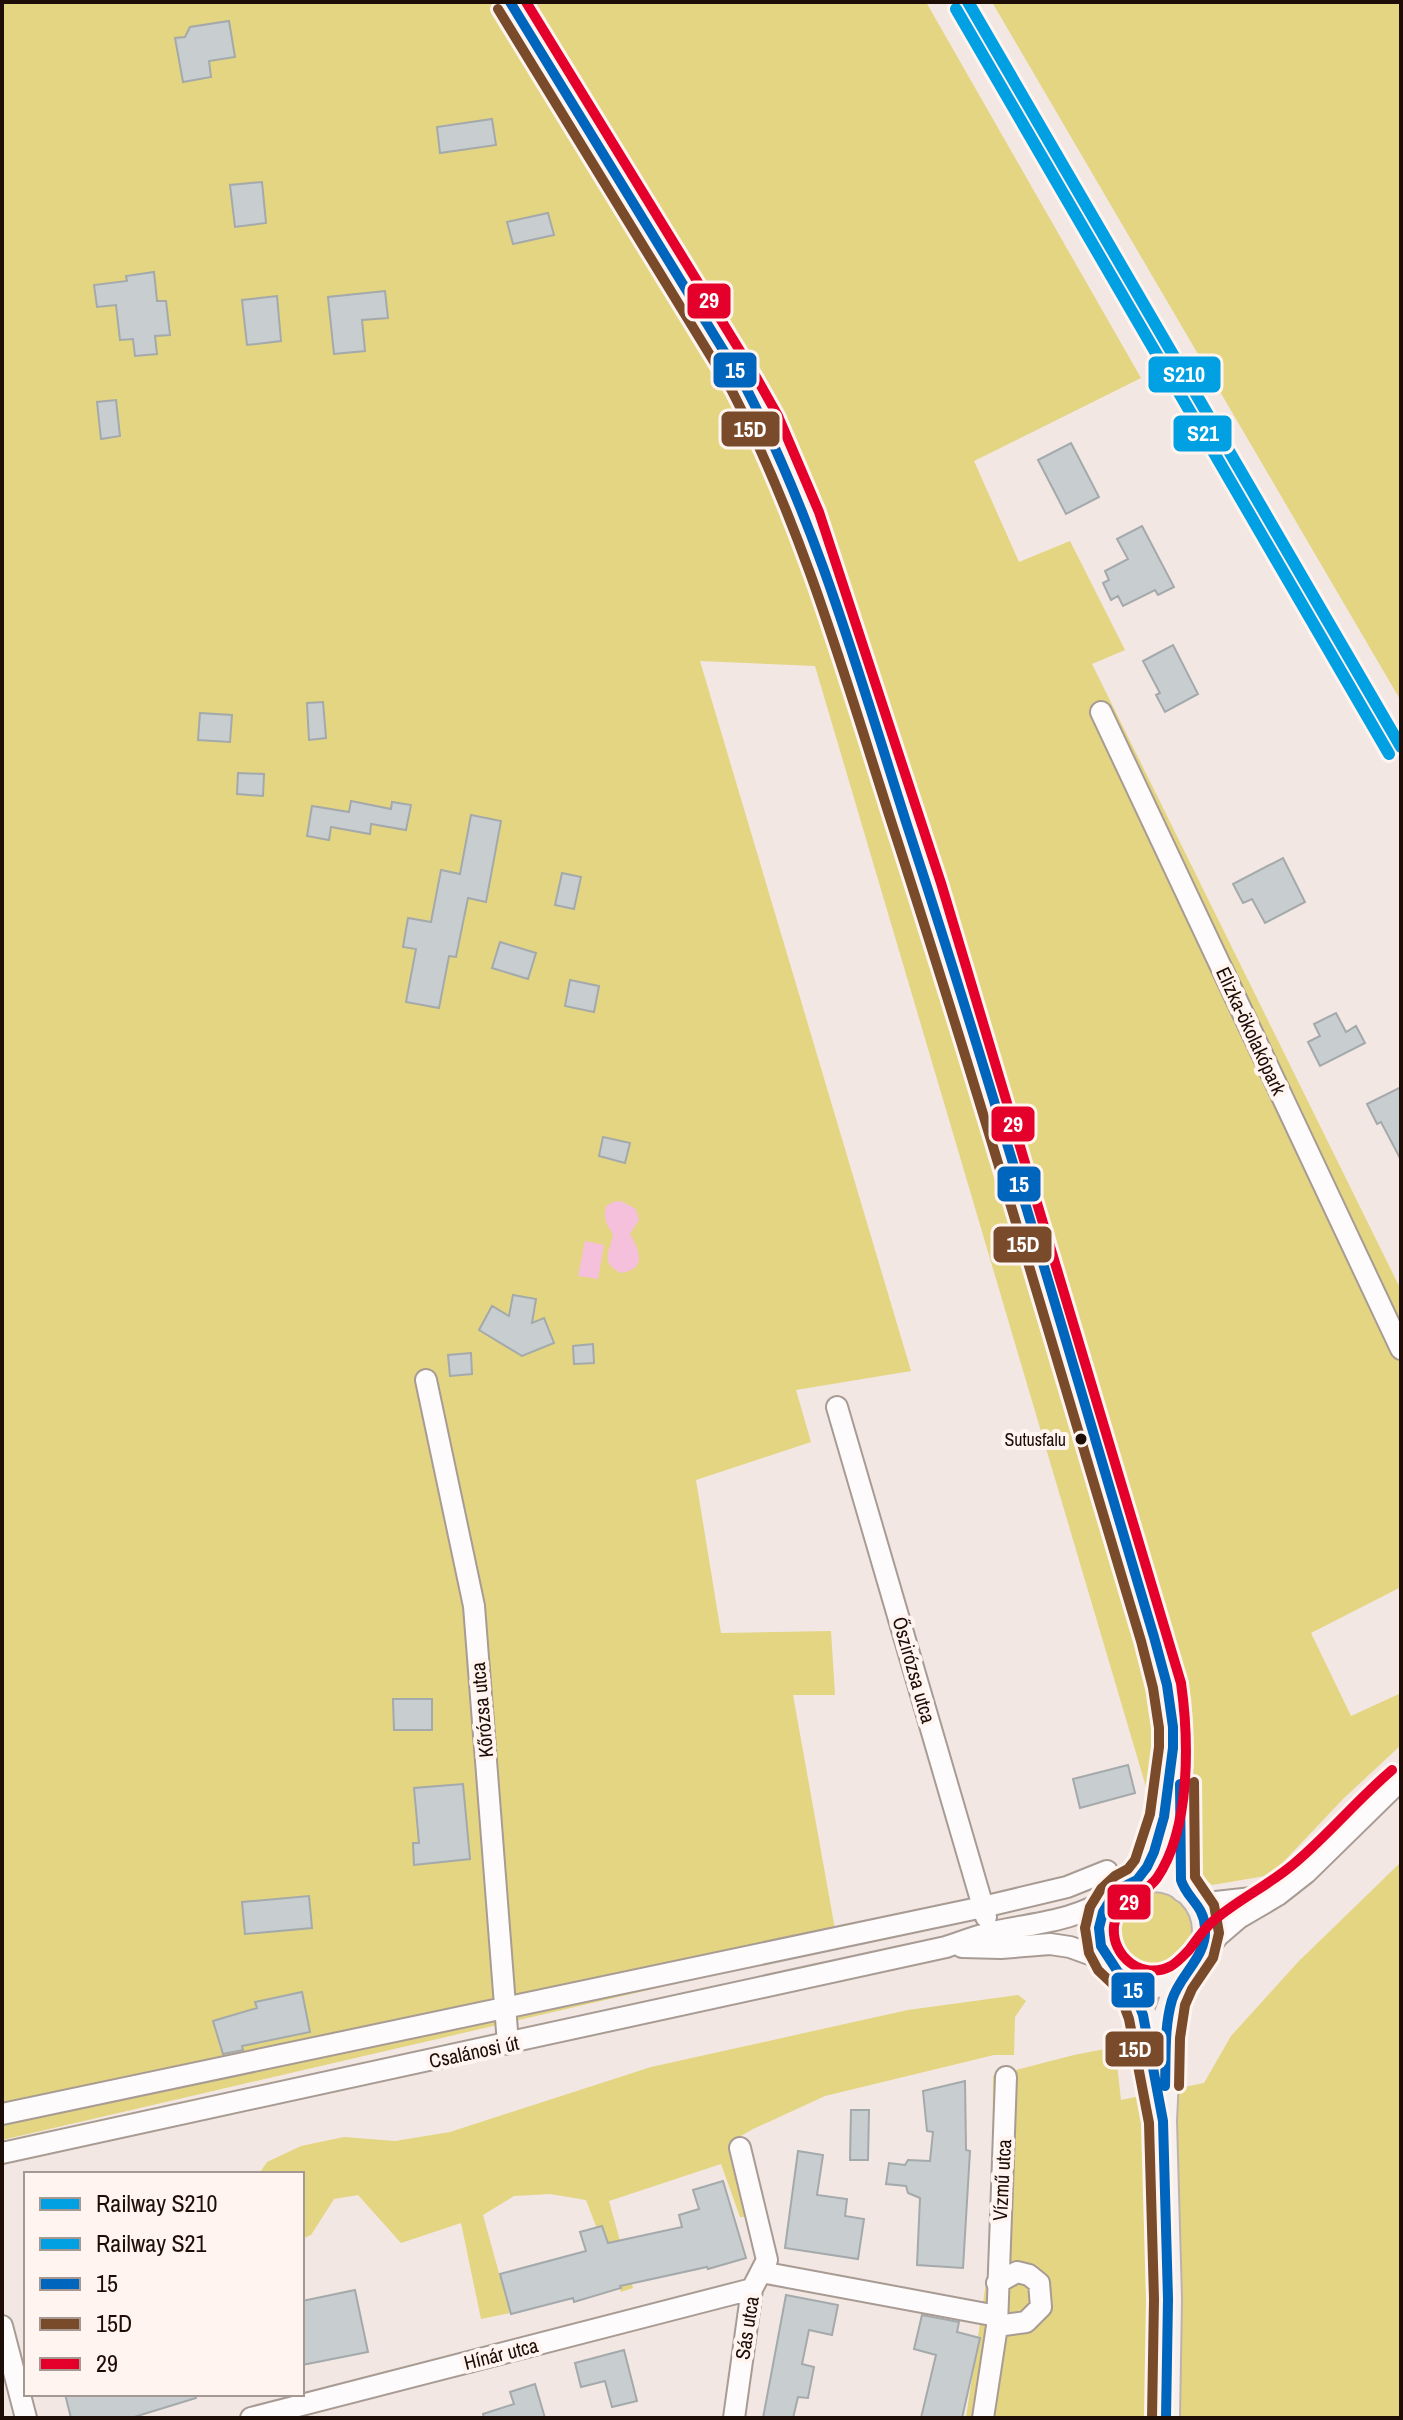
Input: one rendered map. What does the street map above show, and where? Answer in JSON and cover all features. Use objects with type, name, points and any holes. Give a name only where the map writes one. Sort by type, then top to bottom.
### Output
[{"type":"main road","points":[[510,2],[744,384],[765,421],[806,517],[928,887],[1154,1637],[1167,1685],[1173,1748],[1183,1797],[1181,1869],[1206,1927],[1202,1950],[1189,1969],[1168,2014],[1163,2121],[1168,2299],[1166,2418]]},
{"type":"main road","points":[[1137,1880],[1154,1852],[1164,1817],[1173,1748]]},
{"type":"main road","points":[[1189,1969],[1156,1985],[1129,1980],[1109,1961],[1101,1946],[1099,1928],[1109,1884],[1123,1887],[1137,1880],[1162,1879],[1191,1897]]},
{"type":"main road","points":[[1129,1980],[1143,2015],[1163,2121]]},
{"type":"street","name":"Elizka-ökolakópark","points":[[1101,712],[1401,1349]]},
{"type":"street","name":"Kőrózsa utca","points":[[426,1380],[474,1606],[508,2044]]},
{"type":"street","name":"Őszirózsa utca","points":[[837,1407],[991,1933]]},
{"type":"street","points":[[1189,1969],[1239,1918],[1278,1895],[1306,1873],[1401,1780]]},
{"type":"street","points":[[2,2114],[1067,1887],[1109,1884]]},
{"type":"street","name":"Csalánosi út","points":[[2,2153],[1070,1918],[1090,1910],[1109,1884]]},
{"type":"street","points":[[1191,1897],[1278,1895]]},
{"type":"street","name":"Csalánosi út","points":[[946,1947],[1001,1948],[1050,1944],[1070,1947],[1109,1961]]},
{"type":"street","name":"Vízmű utca","points":[[983,2418],[997,2321],[1006,2077]]},
{"type":"street","name":"Sás utca","points":[[734,2418],[757,2281],[767,2260],[740,2148]]},
{"type":"street","points":[[757,2281],[997,2321],[1026,2322],[1041,2307],[1039,2283],[1029,2275],[1017,2272],[997,2283]]},
{"type":"street","name":"Hínár utca","points":[[261,2417],[757,2281]]},
{"type":"street","points":[[2,2326],[26,2418]]},
{"type":"shaded area","points":[[2,2],[926,2],[1141,378],[974,461],[1019,562],[1070,541],[1125,650],[1092,664],[1401,1290],[1401,1587],[1311,1633],[1351,1716],[1401,1693],[1401,1745],[1344,1798],[1271,1875],[1212,1885],[1190,1866],[1180,1781],[1149,1797],[815,666],[700,661],[911,1371],[796,1390],[811,1442],[696,1480],[721,1633],[831,1631],[835,1695],[793,1695],[838,1946],[2,2140]]},
{"type":"shaded area","points":[[992,2],[1401,2],[1401,701]]},
{"type":"shaded area","points":[[621,1201],[636,1209],[639,1220],[630,1234],[639,1258],[635,1267],[621,1273],[608,1260],[613,1234],[605,1214],[606,1206]]},
{"type":"shaded area","points":[[585,1241],[604,1245],[598,1279],[578,1276]]},
{"type":"shaded area","points":[[1401,1862],[1401,2418],[966,2418],[992,2242],[993,2076],[1115,2047],[1121,2100],[1204,2083],[1231,2036],[1298,1962]]},
{"type":"shaded area","points":[[1154,1890],[1170,1893],[1183,1902],[1192,1915],[1195,1931],[1192,1947],[1183,1960],[1170,1969],[1154,1972],[1138,1969],[1125,1960],[1116,1947],[1113,1931],[1116,1915],[1125,1902],[1138,1893]]},
{"type":"shaded area","points":[[1018,1995],[1026,2001],[1015,2017],[1014,2055],[994,2055],[825,2096],[732,2141],[751,2217],[740,2217],[721,2164],[609,2201],[633,2288],[621,2292],[586,2200],[550,2194],[514,2196],[483,2215],[510,2313],[481,2319],[461,2223],[401,2243],[358,2195],[334,2199],[311,2235],[304,2238],[304,2172],[260,2172],[267,2162],[301,2146],[344,2137],[395,2141],[450,2132],[651,2067],[908,2010]]},
{"type":"building","points":[[229,21],[235,57],[209,61],[211,77],[183,82],[175,38],[185,37],[190,27]]},
{"type":"building","points":[[492,119],[496,145],[440,153],[437,127]]},
{"type":"building","points":[[262,182],[266,223],[235,227],[230,185]]},
{"type":"building","points":[[548,213],[554,235],[513,244],[507,222]]},
{"type":"building","points":[[154,272],[157,301],[166,301],[170,335],[155,336],[157,354],[135,356],[133,339],[120,340],[116,305],[97,307],[94,285],[127,281],[126,276]]},
{"type":"building","points":[[385,291],[388,318],[362,320],[365,351],[334,354],[328,297]]},
{"type":"building","points":[[277,296],[281,341],[247,345],[242,300]]},
{"type":"building","points":[[116,400],[120,436],[101,439],[97,402]]},
{"type":"building","points":[[1071,443],[1099,497],[1066,514],[1038,460]]},
{"type":"building","points":[[1142,526],[1174,587],[1158,595],[1155,590],[1123,606],[1118,596],[1111,600],[1103,583],[1109,580],[1105,571],[1128,559],[1117,539]]},
{"type":"building","points":[[1173,645],[1198,694],[1165,712],[1156,695],[1160,693],[1143,661]]},
{"type":"building","points":[[323,702],[326,738],[309,740],[307,703]]},
{"type":"building","points":[[200,713],[232,715],[230,742],[198,740]]},
{"type":"building","points":[[238,773],[264,774],[263,796],[237,794]]},
{"type":"building","points":[[351,801],[391,809],[392,802],[411,805],[406,830],[371,824],[370,834],[331,827],[329,840],[307,836],[312,806],[349,812]]},
{"type":"building","points":[[471,815],[501,821],[486,902],[468,898],[456,957],[449,956],[439,1008],[406,1002],[416,949],[403,947],[408,918],[431,922],[441,870],[460,874]]},
{"type":"building","points":[[1283,858],[1305,902],[1265,923],[1252,899],[1243,903],[1233,884]]},
{"type":"building","points":[[562,873],[581,877],[574,909],[555,905]]},
{"type":"building","points":[[500,942],[536,953],[528,979],[492,968]]},
{"type":"building","points":[[570,980],[599,986],[594,1012],[565,1006]]},
{"type":"building","points":[[1336,1013],[1346,1032],[1356,1026],[1365,1043],[1320,1066],[1308,1042],[1320,1036],[1314,1024]]},
{"type":"building","points":[[1401,1087],[1401,1160],[1381,1122],[1377,1124],[1367,1104]]},
{"type":"building","points":[[603,1137],[630,1143],[625,1163],[599,1156]]},
{"type":"building","points":[[513,1295],[536,1299],[532,1323],[544,1318],[554,1343],[522,1356],[479,1330],[492,1306],[509,1316]]},
{"type":"building","points":[[593,1344],[594,1363],[574,1364],[573,1346]]},
{"type":"building","points":[[471,1353],[472,1374],[450,1376],[448,1355]]},
{"type":"building","points":[[393,1699],[432,1699],[432,1730],[394,1730]]},
{"type":"building","points":[[1128,1765],[1135,1793],[1080,1808],[1073,1779]]},
{"type":"building","points":[[463,1784],[470,1859],[414,1865],[413,1843],[419,1843],[414,1788]]},
{"type":"building","points":[[309,1896],[312,1928],[245,1934],[242,1902]]},
{"type":"building","points":[[302,1992],[310,2032],[242,2046],[243,2050],[223,2054],[213,2021],[257,2008],[255,2002]]},
{"type":"building","points":[[965,2081],[966,2150],[970,2151],[963,2268],[917,2265],[920,2198],[908,2193],[906,2186],[886,2184],[889,2163],[905,2165],[908,2160],[930,2161],[933,2132],[927,2131],[923,2091]]},
{"type":"building","points":[[851,2110],[869,2110],[868,2160],[850,2160]]},
{"type":"building","points":[[798,2151],[823,2155],[817,2195],[847,2199],[845,2216],[864,2219],[858,2259],[785,2248]]},
{"type":"building","points":[[723,2181],[746,2258],[708,2269],[620,2286],[574,2302],[573,2298],[511,2314],[500,2274],[586,2251],[580,2232],[602,2226],[608,2243],[682,2227],[679,2215],[699,2209],[693,2190]]},
{"type":"building","points":[[355,2290],[368,2352],[304,2365],[304,2301]]},
{"type":"building","points":[[786,2295],[838,2305],[832,2335],[809,2330],[802,2364],[814,2367],[808,2398],[798,2397],[793,2418],[763,2418]]},
{"type":"building","points":[[922,2315],[959,2322],[957,2332],[980,2338],[962,2418],[921,2418],[936,2355],[914,2349]]},
{"type":"building","points":[[624,2350],[637,2401],[612,2407],[605,2381],[581,2387],[575,2363]]},
{"type":"building","points":[[535,2384],[545,2418],[484,2418],[483,2414],[514,2404],[510,2392]]},
{"type":"building","points":[[66,2396],[196,2396],[131,2418],[71,2418]]},
{"type":"rail line","name":"S210","points":[[968,2],[1401,747]]},
{"type":"rail line","name":"S21","points":[[956,9],[1389,754]]},
{"type":"transit line","name":"15","points":[[510,2],[744,384],[794,491],[854,656],[940,926],[1154,1637],[1167,1685],[1173,1727],[1164,1817],[1147,1867],[1137,1880],[1112,1897],[1103,1912],[1099,1928],[1101,1946],[1118,1972],[1129,1980],[1143,2015],[1163,2121],[1168,2299],[1166,2418]]},
{"type":"transit line","name":"29","points":[[526,2],[778,416],[819,512],[941,883],[1181,1683],[1186,1757],[1182,1809],[1168,1858],[1157,1878],[1125,1905],[1116,1918],[1114,1937],[1123,1956],[1140,1968],[1150,1970],[1160,1970],[1174,1964],[1212,1922],[1296,1862],[1392,1770]]},
{"type":"transit line","name":"15D","points":[[498,9],[732,391],[780,496],[821,604],[925,926],[1141,1641],[1159,1728],[1150,1814],[1135,1860],[1101,1889],[1090,1907],[1085,1928],[1089,1953],[1098,1970],[1118,1989],[1129,2019],[1149,2123],[1154,2299],[1152,2418]]},
{"type":"transit line","name":"15D","points":[[1179,2086],[1180,2038],[1185,2005],[1213,1958],[1219,1933],[1214,1905],[1195,1877],[1194,1782]]},
{"type":"transit line","name":"15","points":[[1165,2086],[1169,2010],[1176,1991],[1202,1948],[1205,1928],[1202,1913],[1181,1880],[1180,1784]]},
{"type":"place","name":"Sutusfalu","points":[[1081,1439]]}]
